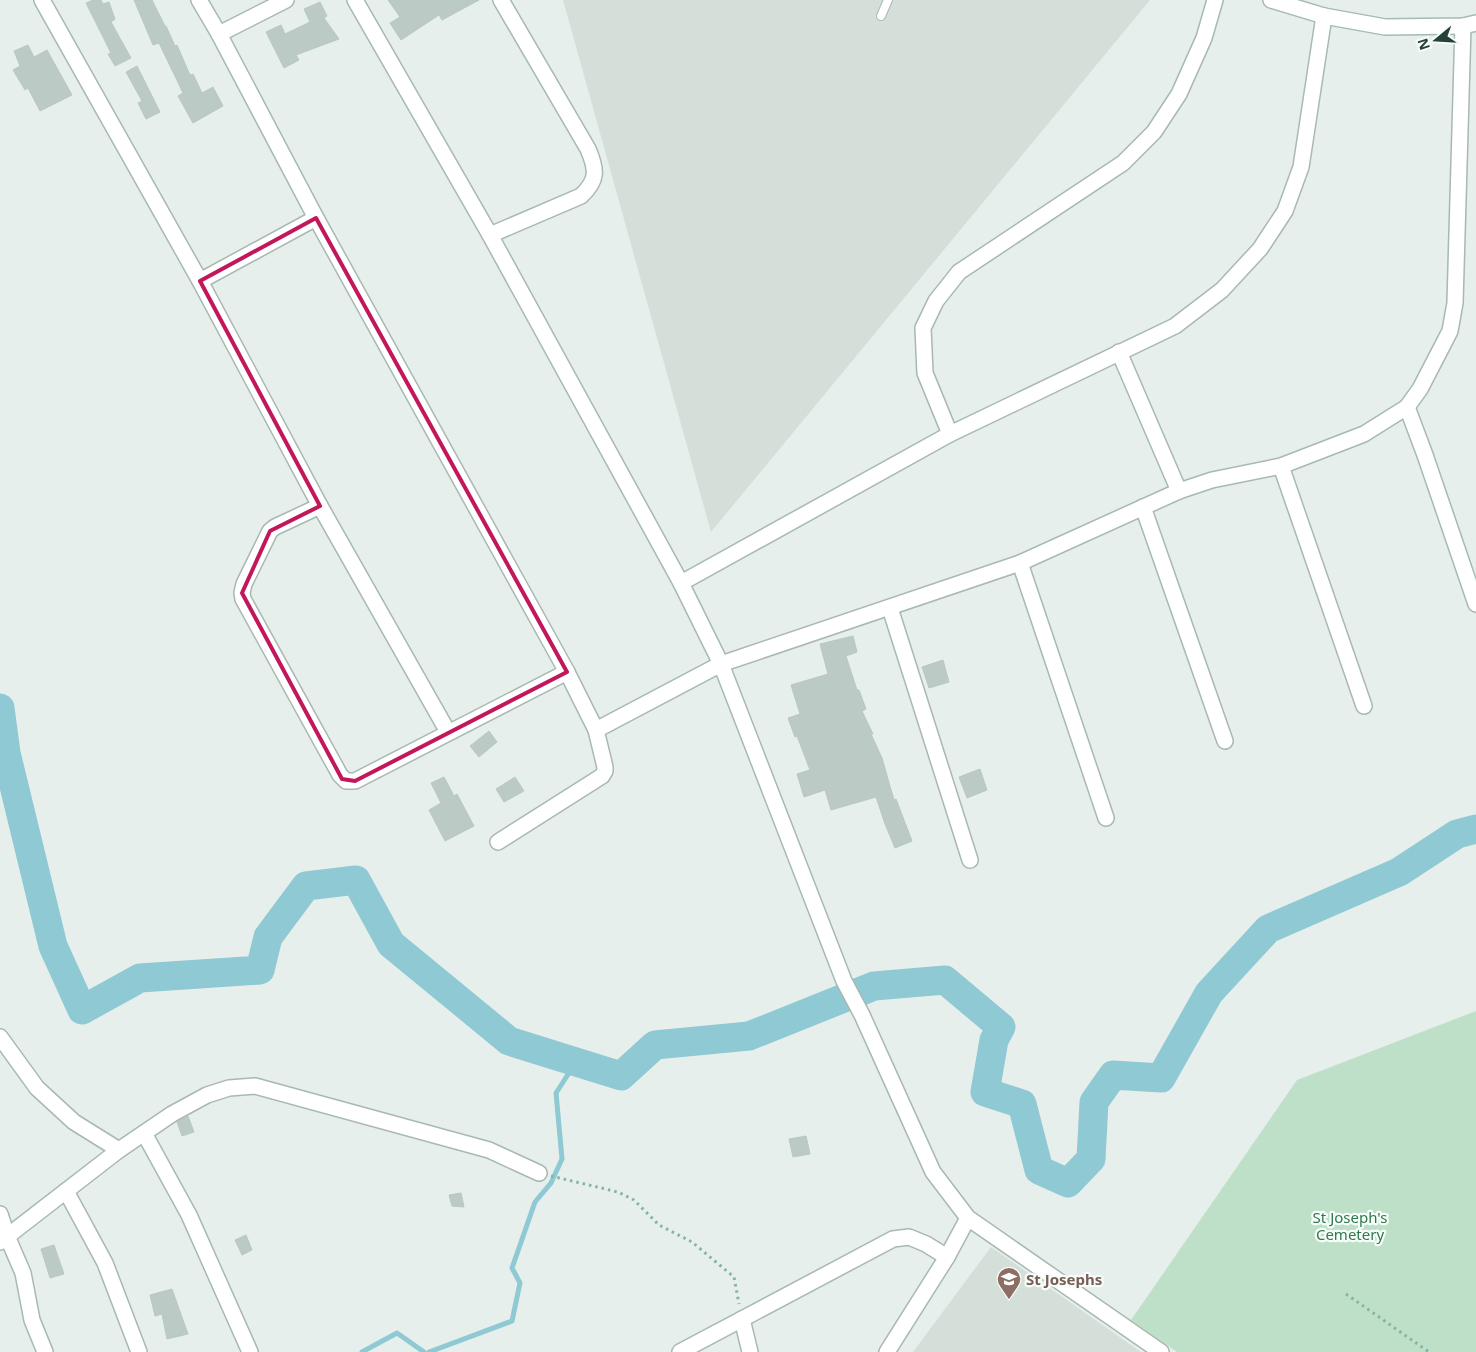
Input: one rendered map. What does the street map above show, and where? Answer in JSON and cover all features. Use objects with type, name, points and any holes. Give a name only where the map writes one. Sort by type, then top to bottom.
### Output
[{"type":"street","points":[[42,0],[200,281],[320,506],[448,732]]},
{"type":"street","points":[[199,0],[219,34],[316,218],[567,672],[596,730],[605,767],[602,776],[498,842]]},
{"type":"street","points":[[219,34],[286,0]]},
{"type":"street","points":[[355,0],[490,235],[681,583],[721,664],[844,982],[862,1015],[932,1172],[968,1218],[1161,1352]]},
{"type":"street","points":[[490,235],[581,196],[590,188],[594,174],[594,162],[588,149],[501,0]]},
{"type":"street","points":[[950,434],[925,373],[923,328],[936,300],[959,272],[1123,163],[1154,132],[1179,94],[1201,46],[1215,0]]},
{"type":"street","points":[[596,730],[721,664],[1020,563],[1179,491],[1212,480],[1281,466],[1364,434],[1407,407],[1420,390],[1450,331],[1455,303],[1470,25],[1385,27],[1324,16],[1271,0]]},
{"type":"street","points":[[681,583],[950,434],[1175,326],[1222,290],[1260,249],[1285,211],[1301,167],[1324,16]]},
{"type":"street","points":[[200,281],[316,218]]},
{"type":"street","points":[[1119,352],[1179,491]]},
{"type":"street","points":[[1407,407],[1476,604]]},
{"type":"street","points":[[1281,466],[1364,706]]},
{"type":"street","points":[[320,506],[270,531],[244,584],[242,593],[243,599],[340,775],[346,781],[355,781],[567,672]]},
{"type":"street","points":[[1143,507],[1225,741]]},
{"type":"street","points":[[1020,563],[1106,818]]},
{"type":"street","points":[[890,608],[970,860]]},
{"type":"street","points":[[0,1038],[37,1088],[74,1122],[119,1150]]},
{"type":"street","points":[[4,1239],[119,1150],[172,1114],[207,1094],[229,1088],[255,1086],[489,1150],[539,1173]]},
{"type":"street","points":[[144,1133],[190,1215],[250,1352]]},
{"type":"street","points":[[66,1191],[105,1263],[139,1352]]},
{"type":"street","points":[[0,1214],[4,1239],[23,1273],[32,1320],[45,1352]]},
{"type":"street","points":[[887,1352],[947,1257],[968,1218]]},
{"type":"street","points":[[680,1352],[893,1239],[908,1237],[926,1244],[947,1257]]},
{"type":"street","points":[[742,1320],[750,1352]]},
{"type":"lane","points":[[881,16],[888,0]]},
{"type":"path","points":[[559,1178],[618,1192],[634,1200],[659,1225],[692,1242],[734,1277],[742,1320]]},
{"type":"path","points":[[1346,1294],[1429,1352]]},
{"type":"highlighted area","points":[[316,218],[567,672],[355,781],[342,779],[242,593],[270,531],[320,506],[200,281]]},
{"type":"shaded area","points":[[563,0],[1150,0],[711,532]]},
{"type":"shaded area","name":"St Josephs","points":[[991,1247],[1141,1352],[913,1352]]},
{"type":"green space","name":"St Joseph's Cemetery","points":[[1476,1011],[1476,1352],[1177,1352],[1131,1320],[1297,1080]]},
{"type":"building","points":[[93,0],[101,0],[103,4],[109,2],[115,19],[111,22],[131,58],[115,66],[108,54],[111,53],[86,3]]},
{"type":"building","points":[[134,0],[152,0],[175,46],[177,45],[190,75],[193,74],[202,93],[213,87],[223,106],[193,123],[178,96],[183,93],[159,43],[153,45]]},
{"type":"building","points":[[388,0],[479,0],[442,20],[439,15],[401,40],[390,23],[400,17]]},
{"type":"building","points":[[320,2],[327,16],[324,18],[339,39],[296,55],[299,60],[284,68],[266,32],[281,25],[285,34],[310,22],[304,9]]},
{"type":"building","points":[[28,45],[34,57],[47,50],[72,95],[40,111],[28,88],[25,90],[13,70],[20,66],[14,51]]},
{"type":"building","points":[[137,66],[160,112],[146,119],[138,103],[142,101],[126,72]]},
{"type":"building","points":[[853,636],[857,652],[846,656],[857,690],[859,690],[866,709],[862,711],[882,758],[894,800],[896,799],[912,841],[895,848],[876,797],[831,810],[825,790],[804,797],[797,774],[810,770],[788,718],[800,714],[791,685],[828,674],[820,644]]},
{"type":"building","points":[[943,660],[949,682],[929,688],[922,667]]},
{"type":"building","points":[[489,731],[497,742],[479,757],[470,746]]},
{"type":"building","points":[[980,769],[987,790],[967,798],[959,777]]},
{"type":"building","points":[[444,777],[454,796],[457,794],[474,826],[445,841],[429,810],[441,803],[431,783]]},
{"type":"building","points":[[515,777],[524,791],[504,802],[496,789]]},
{"type":"building","points":[[188,1116],[194,1132],[182,1136],[177,1122]]},
{"type":"building","points":[[806,1136],[810,1154],[793,1157],[789,1139]]},
{"type":"building","points":[[461,1193],[464,1207],[452,1206],[449,1195]]},
{"type":"building","points":[[246,1235],[252,1250],[242,1255],[235,1240]]},
{"type":"building","points":[[54,1245],[64,1274],[50,1278],[41,1249]]},
{"type":"building","points":[[172,1289],[188,1334],[167,1339],[162,1314],[155,1316],[150,1295]]},
{"type":"waterway","points":[[0,708],[6,753],[53,946],[82,1010],[140,978],[260,970],[268,937],[306,886],[356,880],[391,944],[509,1041],[621,1076],[655,1045],[749,1036],[874,986],[945,980],[1001,1027],[994,1040],[985,1092],[1022,1104],[1039,1170],[1068,1183],[1091,1159],[1094,1102],[1113,1075],[1161,1078],[1209,993],[1268,929],[1399,872],[1457,834],[1476,829]]},
{"type":"waterway","points":[[429,1352],[512,1321],[520,1283],[512,1268],[535,1202],[551,1183],[562,1159],[556,1093],[576,1062]]},
{"type":"waterway","points":[[362,1352],[397,1333],[424,1352]]},
{"type":"place","name":"St Josephs","points":[[1009,1300]]}]
